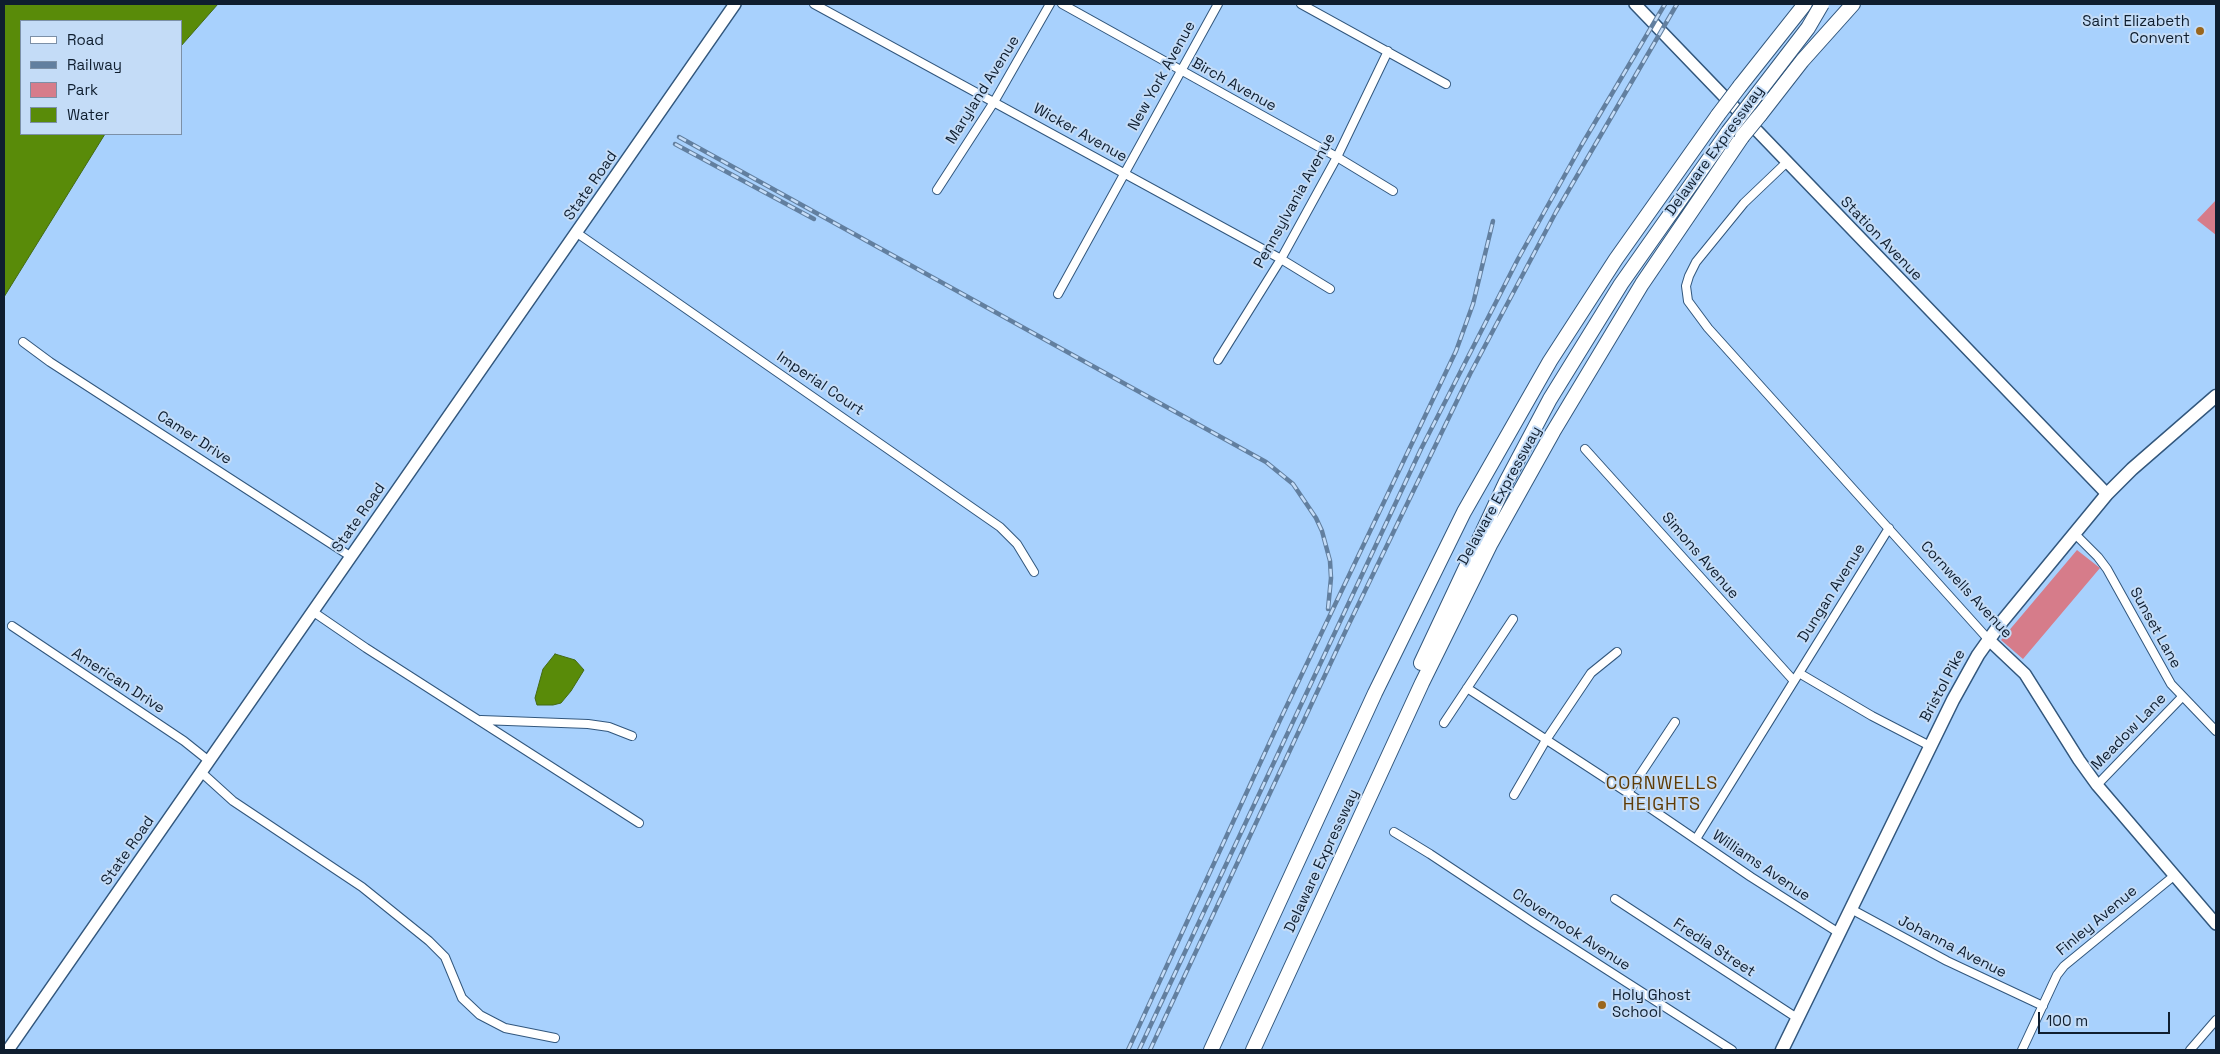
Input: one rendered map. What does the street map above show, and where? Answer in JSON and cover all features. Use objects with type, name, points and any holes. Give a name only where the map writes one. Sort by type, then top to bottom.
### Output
[{"type":"highway","points":[[1355,831],[1372,771],[1487,520],[1524,447],[1573,361],[1621,284],[1728,132],[1808,28],[1822,4]]},
{"type":"highway","name":"Delaware Expressway","points":[[1253,1050],[1458,609],[1524,483],[1642,284],[1742,137],[1802,61],[1853,4]]},
{"type":"highway","name":"Delaware Expressway","points":[[1211,1050],[1374,693],[1464,512],[1513,423],[1560,346],[1642,222],[1718,115],[1802,7]]},
{"type":"main road","name":"State Road","points":[[8,1050],[736,4]]},
{"type":"main road","name":"Station Avenue","points":[[1635,4],[2107,494]]},
{"type":"main road","name":"Bristol Pike","points":[[1782,1050],[1961,684],[1988,640],[2107,494],[2132,469],[2214,401]]},
{"type":"main road","name":"Cornwells Avenue","points":[[1988,640],[2025,674],[2078,760],[2097,785],[2216,924]]},
{"type":"street","name":"Wicker Avenue","points":[[814,4],[1281,260],[1330,289]]},
{"type":"street","name":"Maryland Avenue","points":[[937,190],[994,102],[1050,4]]},
{"type":"street","name":"Birch Avenue","points":[[1062,4],[1180,72],[1336,157],[1393,191]]},
{"type":"street","name":"New York Avenue","points":[[1058,294],[1218,4]]},
{"type":"street","points":[[1301,4],[1446,84]]},
{"type":"street","name":"Pennsylvania Avenue","points":[[1218,360],[1281,260],[1336,157],[1388,51]]},
{"type":"street","name":"Cornwells Avenue","points":[[1787,162],[1766,180],[1720,230],[1691,269],[1686,286],[1688,301],[1692,310],[1988,640]]},
{"type":"street","name":"Imperial Court","points":[[577,233],[1000,527],[1017,544],[1034,572]]},
{"type":"street","name":"Camer Drive","points":[[23,342],[66,373],[350,556]]},
{"type":"street","name":"Simons Avenue","points":[[1585,449],[1794,681]]},
{"type":"street","name":"Dungan Avenue","points":[[1794,681],[1889,528]]},
{"type":"street","name":"Sunset Lane","points":[[2076,534],[2103,563],[2170,684],[2216,731]]},
{"type":"street","points":[[312,611],[366,648],[639,823]]},
{"type":"street","points":[[1444,723],[1513,619]]},
{"type":"street","name":"American Drive","points":[[12,626],[184,740],[209,761]]},
{"type":"street","points":[[1514,795],[1546,740],[1591,673],[1617,652]]},
{"type":"street","points":[[1799,673],[1872,716],[1930,746]]},
{"type":"street","points":[[1696,839],[1794,681]]},
{"type":"street","name":"Williams Avenue","points":[[1467,688],[1628,793],[1751,878],[1839,933]]},
{"type":"street","name":"Meadow Lane","points":[[2097,785],[2182,697]]},
{"type":"street","points":[[479,720],[588,724],[609,727],[632,736]]},
{"type":"street","points":[[1628,793],[1675,722]]},
{"type":"street","points":[[201,772],[234,801],[362,887],[429,941],[445,957],[462,998],[480,1015],[505,1028],[555,1038]]},
{"type":"street","name":"Clovernook Avenue","points":[[1394,832],[1732,1050]]},
{"type":"street","name":"Finley Avenue","points":[[2022,1050],[2057,975],[2064,966],[2175,876]]},
{"type":"street","name":"Fredia Street","points":[[1615,899],[1797,1018]]},
{"type":"street","name":"Johanna Avenue","points":[[1851,909],[1947,961],[2042,1006]]},
{"type":"street","points":[[2190,1050],[2216,1020]]},
{"type":"green space","points":[[2216,200],[2216,235],[2197,220]]},
{"type":"green space","points":[[2077,550],[2100,568],[2023,659],[2001,640]]},
{"type":"water","points":[[4,4],[218,4],[182,45],[182,20],[20,20],[20,135],[104,135],[4,297]]},
{"type":"water","points":[[555,654],[575,660],[584,670],[561,703],[537,705],[535,698],[543,669]]},
{"type":"railway","points":[[1139,1050],[1421,449],[1518,259],[1581,146],[1665,4]]},
{"type":"railway","points":[[1150,1050],[1347,628],[1470,374],[1556,212],[1677,4]]},
{"type":"railway","points":[[679,137],[1266,462],[1293,484],[1316,518],[1322,531],[1330,561],[1331,578],[1328,609]]},
{"type":"railway","points":[[675,144],[814,219]]},
{"type":"railway","points":[[1128,1050],[1280,720],[1456,351],[1473,304],[1493,221]]},
{"type":"place","name":"Saint Elizabeth Convent","points":[[2200,31]]},
{"type":"place","name":"Holy Ghost School","points":[[1602,1005]]},
{"type":"district","name":"CORNWELLS HEIGHTS","points":[[1662,794]]}]
